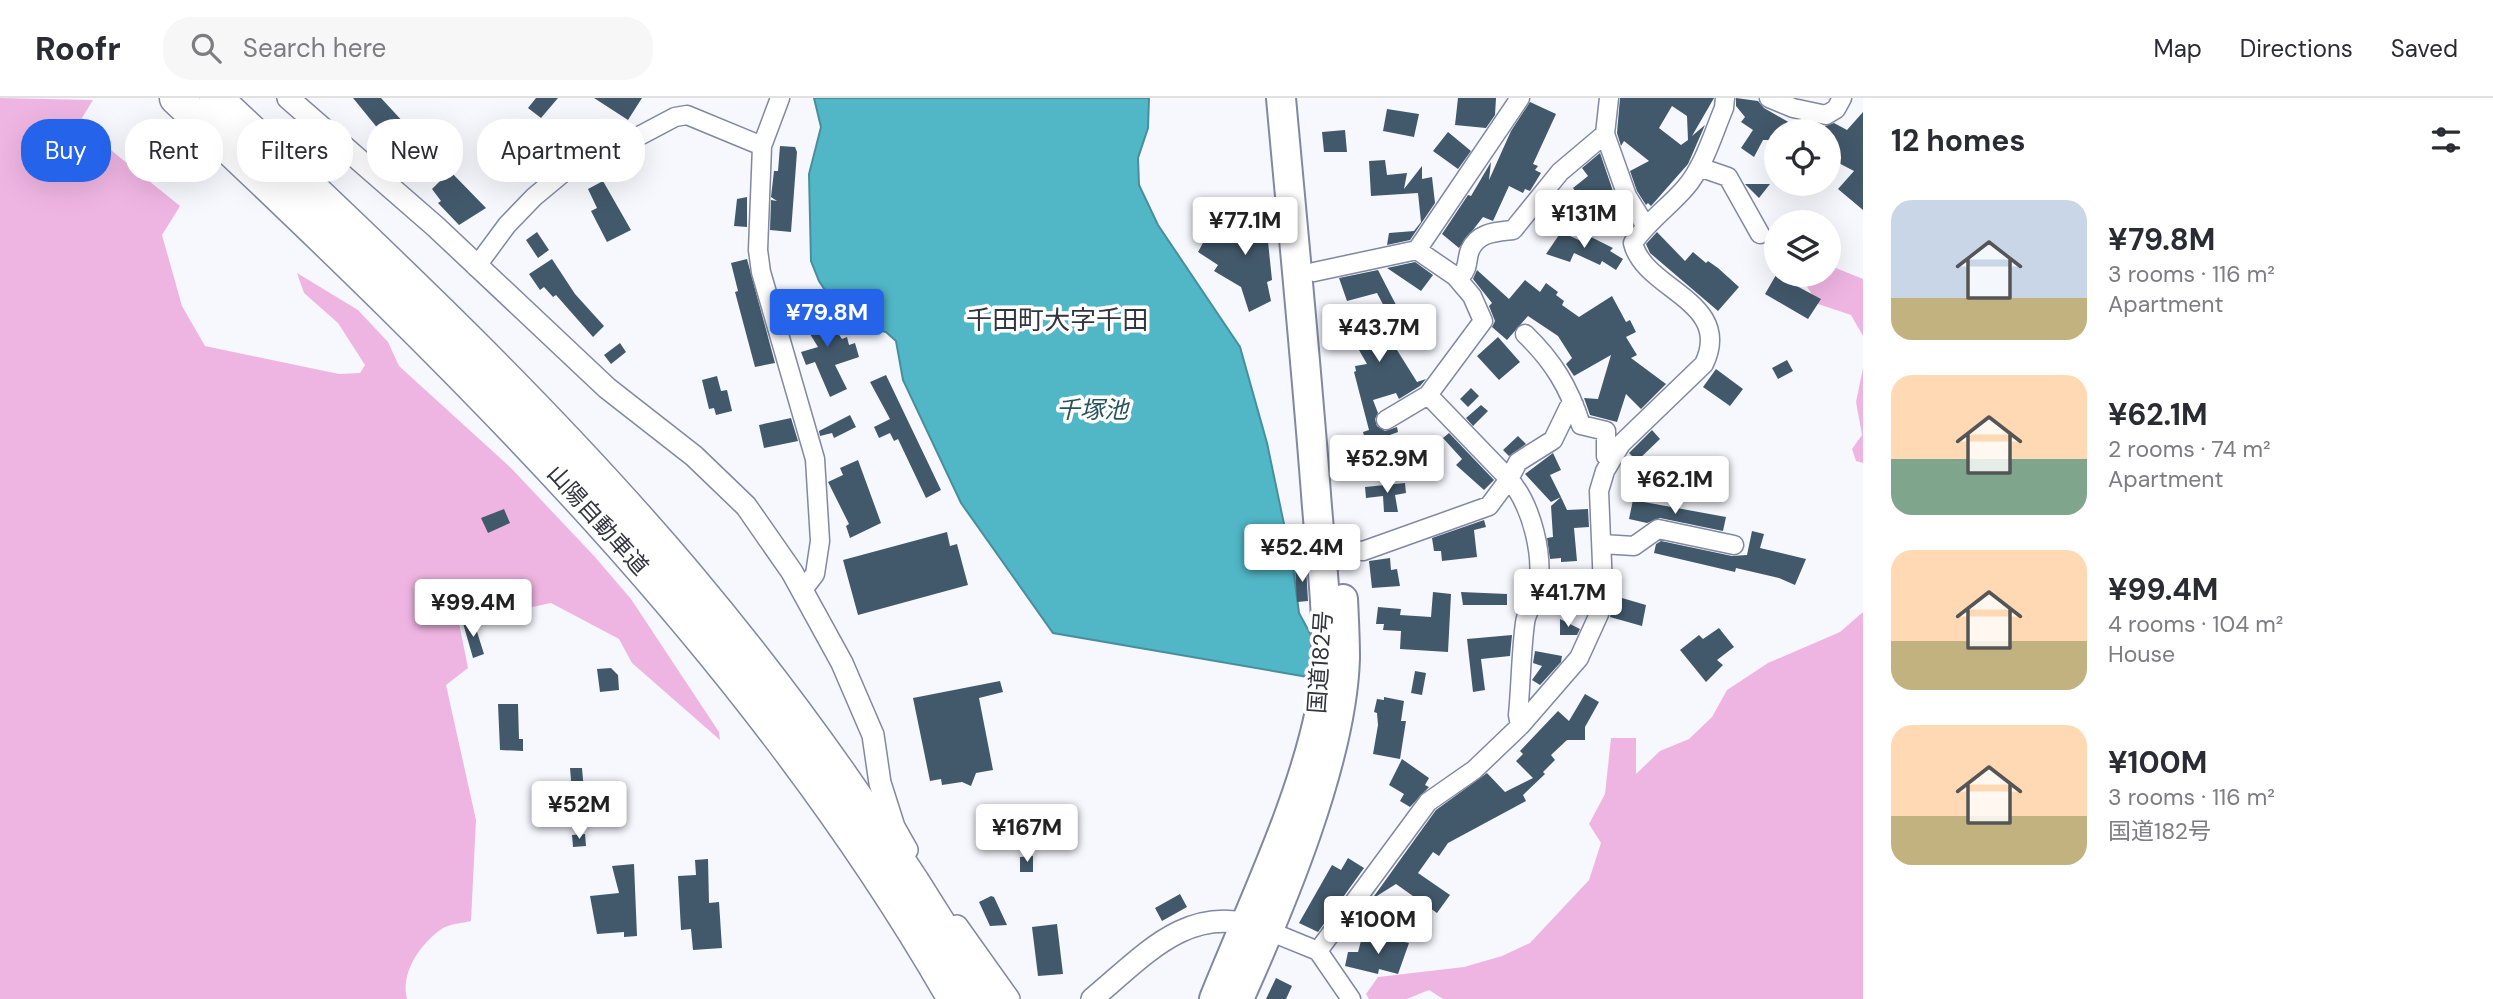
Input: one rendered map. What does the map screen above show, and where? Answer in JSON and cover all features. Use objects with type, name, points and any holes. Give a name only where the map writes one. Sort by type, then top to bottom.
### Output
[{"type":"highway","name":"山陽自動車道","points":[[176,98],[479,392],[582,501],[824,778],[985,999]]},
{"type":"highway","name":"山陽自動車道","points":[[216,98],[519,393],[604,482],[686,575],[764,670],[867,862],[954,999]]},
{"type":"highway","name":"国道182号","points":[[1239,999],[1320,710],[1325,659],[1318,521],[1281,98]]},
{"type":"highway","name":"国道182号","points":[[1214,999],[1257,927],[1318,791],[1338,714],[1345,659],[1299,98]]},
{"type":"street","points":[[288,98],[436,227],[607,388],[694,456],[746,506],[803,591],[842,663],[873,735],[880,783],[894,827],[911,857],[1009,999]]},
{"type":"street","points":[[780,98],[762,146],[758,234],[761,272],[815,459],[820,541],[815,574],[803,591]]},
{"type":"street","points":[[1314,272],[1417,250],[1520,98]]},
{"type":"street","points":[[1609,98],[1605,134],[1627,195],[1646,225]]},
{"type":"street","points":[[1318,951],[1428,802],[1474,770],[1520,726],[1563,680],[1591,636],[1603,588],[1599,491],[1611,460],[1621,444],[1704,365],[1711,351],[1711,334],[1701,315],[1682,294],[1635,254],[1633,243],[1646,225],[1686,187],[1699,167],[1724,108],[1725,98]]},
{"type":"street","points":[[1769,98],[1793,108],[1826,115],[1836,109],[1842,98]]},
{"type":"street","points":[[476,267],[507,225],[534,197],[582,157],[604,146],[641,135],[675,117],[687,115],[762,146]]},
{"type":"street","points":[[1455,276],[1461,276],[1466,270],[1471,249],[1486,233],[1513,230],[1560,172],[1605,134]]},
{"type":"street","points":[[1699,167],[1728,177],[1760,234]]},
{"type":"street","points":[[1386,420],[1428,395],[1483,321],[1472,296],[1455,276],[1417,250]]},
{"type":"street","points":[[1525,334],[1551,359],[1581,425],[1606,430],[1606,456],[1611,460]]},
{"type":"street","points":[[1428,395],[1509,479],[1525,503],[1537,554],[1537,592],[1525,618],[1518,715],[1520,726]]},
{"type":"street","points":[[1338,550],[1363,551],[1489,506],[1518,462],[1553,440],[1569,407],[1574,405]]},
{"type":"street","points":[[1602,544],[1634,546],[1658,529],[1734,545]]},
{"type":"street","points":[[1092,999],[1171,935],[1186,927],[1221,919],[1257,927],[1318,951],[1351,999]]},
{"type":"shaded area","points":[[0,98],[93,100],[83,119],[21,119],[21,182],[111,182],[111,150],[125,161],[125,182],[150,182],[180,206],[162,235],[182,306],[205,346],[339,374],[360,373],[365,365],[338,323],[304,293],[297,273],[358,310],[388,342],[399,366],[511,468],[631,599],[719,732],[720,740],[632,663],[619,639],[551,603],[459,623],[468,668],[446,685],[476,820],[471,921],[443,928],[420,950],[407,979],[407,999],[0,999]]},
{"type":"shaded area","points":[[1841,270],[1863,279],[1863,336],[1851,315],[1818,304],[1807,287],[1841,287]]},
{"type":"shaded area","points":[[1863,368],[1863,463],[1856,461],[1852,449],[1862,435],[1856,402]]},
{"type":"shaded area","points":[[1863,612],[1863,999],[1443,999],[1429,990],[1407,999],[1369,999],[1366,994],[1378,977],[1464,967],[1502,956],[1530,943],[1589,880],[1601,843],[1589,824],[1605,794],[1611,738],[1636,738],[1636,774],[1660,751],[1689,739],[1712,717],[1727,690],[1768,663],[1840,632]]},
{"type":"water","name":"千塚池","points":[[814,98],[1149,98],[1148,128],[1138,158],[1139,185],[1158,225],[1240,347],[1267,443],[1293,567],[1299,613],[1312,637],[1308,677],[1053,633],[961,503],[903,380],[896,341],[886,332],[868,328],[834,304],[819,281],[811,261],[809,174],[821,127]]},
{"type":"building","points":[[353,98],[381,98],[400,119],[370,119]]},
{"type":"building","points":[[536,98],[558,98],[541,118],[528,108]]},
{"type":"building","points":[[594,98],[642,98],[626,119]]},
{"type":"building","points":[[1458,98],[1496,98],[1495,115],[1486,128],[1455,125]]},
{"type":"building","points":[[1620,98],[1714,98],[1692,136],[1705,125],[1688,164],[1651,206],[1648,203],[1646,205],[1637,191],[1630,171],[1649,161],[1624,141],[1621,146],[1617,133]],"holes":[[[1672,106],[1687,116],[1688,140],[1681,145],[1659,128]]]},
{"type":"building","points":[[1736,98],[1758,101],[1764,108],[1783,119],[1764,119],[1764,140],[1754,157],[1741,148],[1753,130],[1741,122],[1745,117],[1736,106]]},
{"type":"building","points":[[1530,102],[1556,114],[1533,164],[1538,166],[1535,170],[1541,173],[1530,191],[1525,189],[1523,193],[1509,186],[1493,221],[1483,217],[1459,248],[1442,234],[1468,195],[1471,196],[1491,162],[1489,180],[1511,131]]},
{"type":"building","points":[[1387,109],[1419,114],[1414,137],[1383,131]]},
{"type":"building","points":[[1863,112],[1863,210],[1841,192],[1841,186],[1854,171],[1841,164],[1841,127],[1847,130]]},
{"type":"building","points":[[1345,130],[1347,152],[1324,152],[1322,132]]},
{"type":"building","points":[[1448,132],[1471,151],[1458,169],[1433,151]]},
{"type":"building","points":[[780,146],[795,147],[797,152],[791,232],[770,230],[771,200],[777,201],[771,197],[774,171],[778,171]]},
{"type":"building","points":[[1600,153],[1616,200],[1632,226],[1624,236],[1596,208],[1591,212],[1573,188],[1588,176],[1582,168]]},
{"type":"building","points":[[1385,160],[1387,175],[1407,173],[1404,189],[1422,166],[1422,179],[1432,177],[1435,203],[1410,240],[1387,245],[1389,233],[1414,231],[1421,222],[1418,193],[1371,196],[1369,161]]},
{"type":"building","points":[[439,182],[461,182],[486,208],[459,225],[438,203],[441,201],[432,189]]},
{"type":"building","points":[[604,182],[631,230],[607,242],[591,211],[597,208],[588,189]]},
{"type":"building","points":[[1745,184],[1764,184],[1764,192],[1759,198]]},
{"type":"building","points":[[747,197],[747,227],[734,226],[737,199]]},
{"type":"building","points":[[1274,202],[1277,232],[1267,232],[1272,280],[1267,282],[1271,301],[1249,312],[1241,287],[1214,271],[1218,265],[1198,252],[1204,241],[1208,243],[1223,218],[1235,235],[1253,234],[1252,216]]},
{"type":"building","points":[[537,232],[549,250],[538,258],[526,240]]},
{"type":"building","points":[[1561,232],[1581,241],[1585,234],[1613,248],[1610,251],[1623,259],[1616,270],[1602,261],[1600,265],[1574,253],[1570,262],[1546,254]]},
{"type":"building","points":[[1657,232],[1685,261],[1693,252],[1706,263],[1708,261],[1718,268],[1739,287],[1718,311],[1650,253],[1646,244]]},
{"type":"building","points":[[552,259],[575,294],[604,326],[593,337],[556,295],[553,297],[544,287],[540,290],[529,274]]},
{"type":"building","points":[[747,259],[775,363],[755,367],[735,292],[738,291],[731,263]]},
{"type":"building","points":[[1415,262],[1433,275],[1421,291],[1387,268]]},
{"type":"building","points":[[1378,270],[1409,330],[1392,342],[1417,382],[1426,379],[1399,399],[1396,393],[1373,400],[1378,413],[1375,419],[1377,426],[1385,431],[1397,427],[1398,432],[1390,435],[1391,453],[1397,451],[1400,461],[1367,471],[1364,460],[1368,459],[1368,451],[1363,432],[1369,430],[1354,372],[1355,366],[1367,364],[1351,336],[1387,312],[1377,293],[1347,301],[1339,278]]},
{"type":"building","points":[[1477,270],[1509,299],[1525,280],[1540,292],[1546,283],[1558,292],[1556,295],[1564,301],[1562,305],[1579,317],[1612,296],[1626,322],[1630,320],[1636,332],[1626,337],[1637,355],[1631,358],[1666,384],[1641,409],[1626,394],[1617,422],[1590,415],[1584,398],[1598,399],[1611,355],[1574,376],[1566,364],[1572,358],[1558,336],[1528,316],[1507,340],[1492,327],[1495,321],[1489,306],[1492,303],[1473,279]]},
{"type":"building","points":[[1769,287],[1798,287],[1821,299],[1808,319],[1765,294]]},
{"type":"building","points":[[817,303],[842,339],[847,337],[849,345],[855,343],[859,357],[835,365],[847,389],[830,397],[815,362],[806,365],[801,352],[818,347],[799,316]]},
{"type":"building","points":[[1498,337],[1520,362],[1499,380],[1477,356]]},
{"type":"building","points":[[620,343],[626,352],[611,364],[604,355]]},
{"type":"building","points":[[1787,360],[1793,371],[1778,379],[1772,368]]},
{"type":"building","points":[[1716,369],[1743,389],[1730,406],[1703,387]]},
{"type":"building","points":[[886,375],[941,490],[926,498],[898,439],[894,441],[890,433],[879,438],[874,427],[890,419],[870,382]]},
{"type":"building","points":[[717,376],[721,391],[727,390],[732,411],[716,415],[714,408],[709,409],[702,380]]},
{"type":"building","points":[[1471,388],[1479,396],[1468,407],[1460,399]]},
{"type":"building","points":[[1481,405],[1488,411],[1473,426],[1466,418]]},
{"type":"building","points":[[850,415],[856,427],[834,438],[832,433],[820,436],[819,431]]},
{"type":"building","points":[[791,418],[798,441],[764,448],[759,425]]},
{"type":"building","points":[[1652,430],[1660,439],[1637,461],[1629,453]]},
{"type":"building","points":[[1449,433],[1494,480],[1484,490],[1456,465],[1462,459],[1443,438]]},
{"type":"building","points":[[1518,436],[1526,444],[1509,456],[1503,450]]},
{"type":"building","points":[[1553,453],[1561,470],[1550,475],[1561,497],[1551,502],[1525,474]]},
{"type":"building","points":[[858,460],[881,523],[850,538],[846,526],[849,524],[828,482],[843,475],[840,468]]},
{"type":"building","points":[[1405,483],[1406,493],[1395,495],[1398,512],[1384,512],[1383,496],[1366,498],[1365,487]]},
{"type":"building","points":[[1561,497],[1567,510],[1588,509],[1589,527],[1574,528],[1577,561],[1561,562],[1561,558],[1550,559],[1547,538],[1553,537],[1551,506]]},
{"type":"building","points":[[1633,500],[1726,517],[1723,531],[1660,518],[1647,523],[1629,519]]},
{"type":"building","points":[[504,509],[510,523],[488,533],[481,518]]},
{"type":"building","points":[[1484,520],[1486,527],[1474,530],[1477,557],[1442,561],[1441,551],[1434,551],[1432,538]]},
{"type":"building","points":[[1752,531],[1764,534],[1760,548],[1806,559],[1795,585],[1779,578],[1736,568],[1735,572],[1654,553],[1656,544],[1661,541],[1732,556],[1747,555]]},
{"type":"building","points":[[947,532],[950,546],[957,544],[968,585],[858,615],[843,560]]},
{"type":"building","points":[[1390,558],[1391,570],[1397,569],[1400,586],[1372,588],[1369,561]]},
{"type":"building","points":[[1306,567],[1308,601],[1297,602],[1295,568]]},
{"type":"building","points":[[1433,592],[1451,594],[1448,652],[1400,649],[1401,631],[1383,630],[1384,624],[1376,624],[1378,607],[1401,609],[1400,615],[1431,617]]},
{"type":"building","points":[[1461,592],[1507,594],[1507,605],[1463,605]]},
{"type":"building","points":[[1615,596],[1646,605],[1642,626],[1610,617]]},
{"type":"building","points":[[1551,598],[1590,599],[1588,611],[1551,604]]},
{"type":"building","points":[[473,619],[484,654],[473,658],[463,623]]},
{"type":"building","points":[[1560,619],[1580,629],[1577,635],[1560,635]]},
{"type":"building","points":[[1719,628],[1734,647],[1717,660],[1723,665],[1706,682],[1680,650],[1699,635],[1703,639]]},
{"type":"building","points":[[1512,635],[1510,656],[1481,659],[1485,690],[1473,692],[1467,639]]},
{"type":"building","points":[[1535,651],[1562,656],[1561,662],[1540,685],[1532,680],[1542,666],[1533,663]]},
{"type":"building","points":[[611,668],[618,675],[619,690],[600,692],[597,669]]},
{"type":"building","points":[[1415,671],[1426,673],[1422,695],[1411,693]]},
{"type":"building","points":[[1000,681],[1003,692],[979,698],[993,770],[976,773],[971,786],[962,782],[942,785],[941,779],[930,781],[913,698]]},
{"type":"building","points":[[1585,694],[1599,702],[1585,727],[1585,740],[1567,740],[1551,755],[1555,760],[1543,772],[1545,774],[1523,795],[1526,801],[1448,843],[1439,856],[1433,852],[1418,873],[1450,895],[1437,913],[1396,884],[1372,899],[1436,810],[1487,773],[1505,792],[1533,778],[1516,761],[1523,754],[1520,751],[1558,711],[1569,721]]},
{"type":"building","points":[[1384,697],[1404,701],[1401,721],[1406,721],[1400,759],[1373,754],[1378,725],[1377,713],[1374,712],[1377,699],[1384,700]]},
{"type":"building","points":[[498,704],[518,704],[519,739],[523,739],[523,751],[500,750]]},
{"type":"building","points":[[1402,759],[1429,778],[1425,785],[1429,787],[1410,807],[1400,801],[1404,794],[1389,785]]},
{"type":"building","points":[[570,768],[582,768],[584,791],[572,792]]},
{"type":"building","points":[[585,834],[586,846],[573,847],[572,835]]},
{"type":"building","points":[[1033,856],[1033,872],[1020,872],[1020,857]]},
{"type":"building","points":[[1348,858],[1364,868],[1318,932],[1299,923],[1332,865],[1341,870]]},
{"type":"building","points":[[708,859],[709,903],[719,902],[722,948],[693,950],[691,929],[681,930],[678,876],[696,875],[695,860]]},
{"type":"building","points":[[634,864],[637,936],[624,937],[624,932],[597,934],[590,896],[619,893],[612,866]]},
{"type":"building","points":[[1180,894],[1187,907],[1162,921],[1155,908]]},
{"type":"building","points":[[994,897],[1007,925],[990,926],[979,902]]},
{"type":"building","points":[[1057,924],[1063,974],[1038,976],[1032,927]]},
{"type":"building","points":[[1384,937],[1409,943],[1398,974],[1379,969],[1378,974],[1345,966],[1348,952],[1358,952],[1361,941]]},
{"type":"building","points":[[1276,978],[1292,986],[1286,999],[1266,999]]},
{"type":"district","name":"千田町大字千田","points":[[1057,320]]}]
